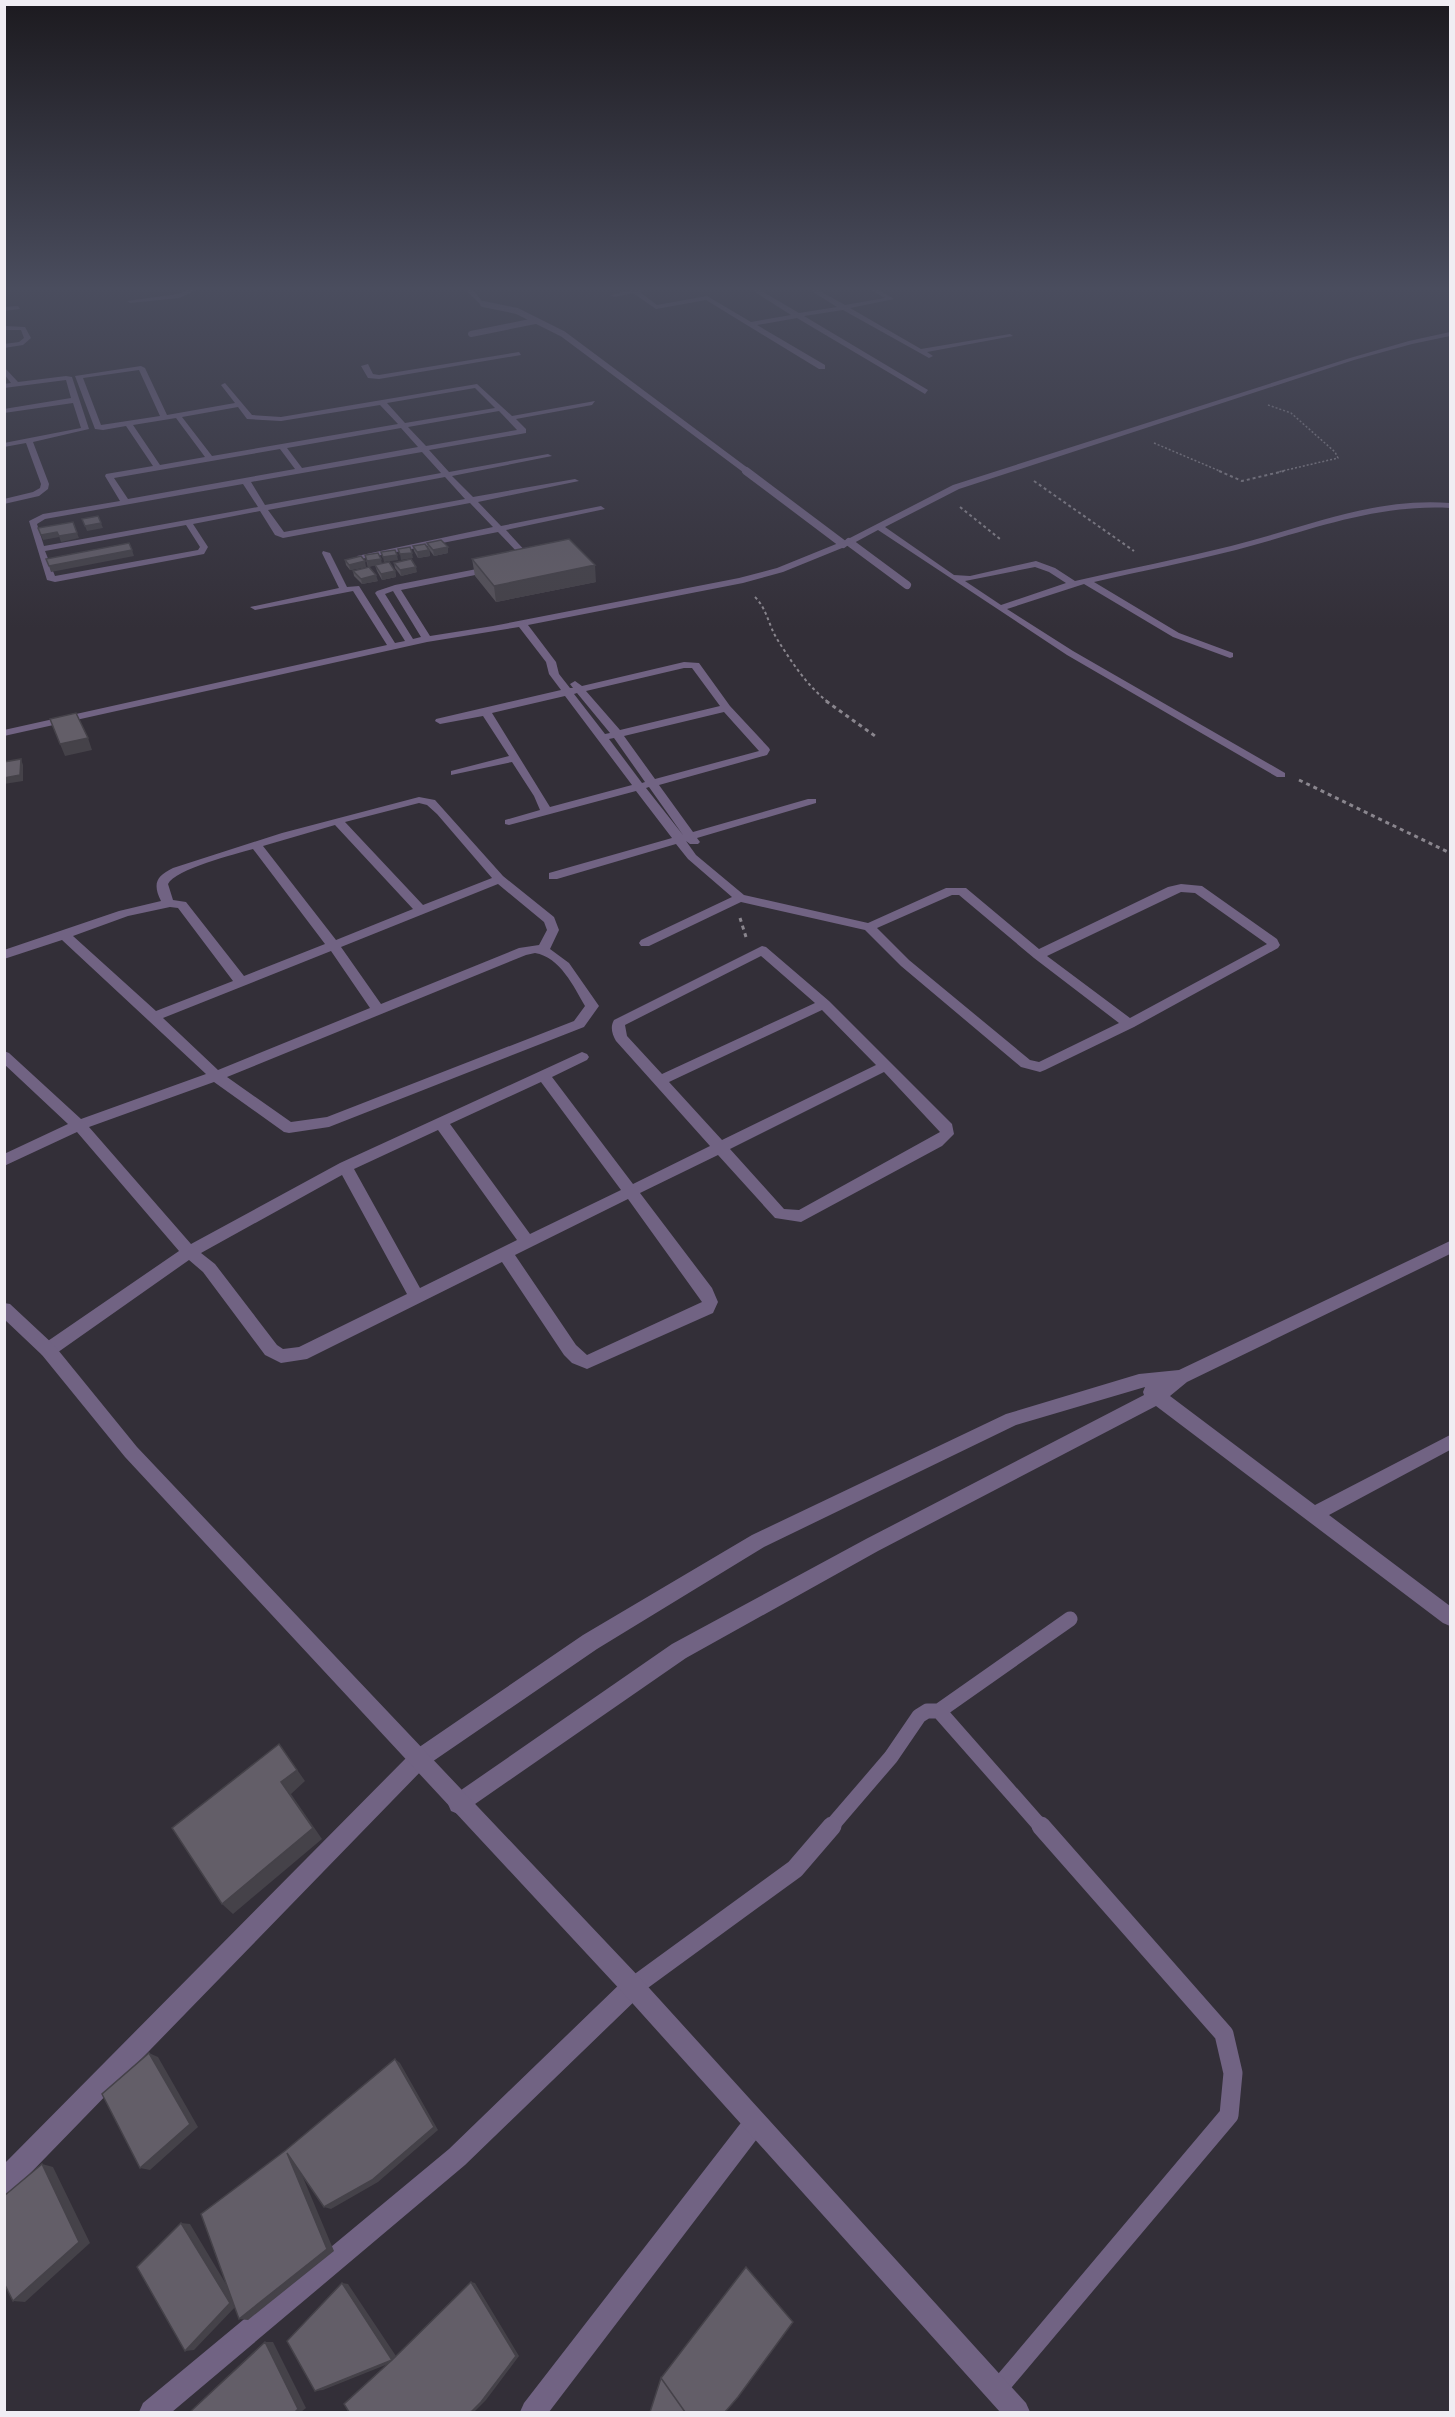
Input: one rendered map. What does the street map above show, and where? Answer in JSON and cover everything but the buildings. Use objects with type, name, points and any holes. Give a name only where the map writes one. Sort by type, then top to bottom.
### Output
[{"type":"street","points":[[4,411],[53,403]]},
{"type":"street","points":[[4,445],[85,429],[76,403]]},
{"type":"street","points":[[89,403],[98,427],[238,405],[250,417],[281,419],[377,403]]},
{"type":"street","points":[[158,403],[165,418]]},
{"type":"street","points":[[383,403],[447,475],[526,557],[522,562],[508,566]]},
{"type":"street","points":[[188,522],[204,547],[201,552],[61,579],[50,578],[32,522],[36,519],[124,502],[523,431],[494,403]]},
{"type":"street","points":[[511,418],[592,403]]},
{"type":"street","points":[[4,733],[410,642],[522,624],[740,581],[815,557],[943,493],[1215,403]]},
{"type":"street","points":[[124,502],[109,476],[500,409]]},
{"type":"street","points":[[178,416],[210,459]]},
{"type":"street","points":[[128,424],[158,468]]},
{"type":"street","points":[[4,502],[36,494],[44,489],[45,484],[29,441]]},
{"type":"street","points":[[282,447],[300,471]]},
{"type":"street","points":[[40,549],[548,456]]},
{"type":"street","points":[[246,481],[278,533],[283,535],[575,481]]},
{"type":"street","points":[[1000,608],[1073,585],[1234,548],[1363,510],[1428,504],[1450,505]]},
{"type":"street","points":[[362,556],[601,508]]},
{"type":"street","points":[[878,526],[952,577],[1090,665],[1281,775]]},
{"type":"street","points":[[326,554],[344,590]]},
{"type":"street","points":[[952,577],[970,579],[1036,564],[1052,570],[1073,585]]},
{"type":"street","points":[[410,642],[381,593],[395,588],[497,568]]},
{"type":"street","points":[[1087,582],[1176,635],[1230,655]]},
{"type":"street","points":[[255,607],[356,588],[392,646]]},
{"type":"street","points":[[395,588],[427,639]]},
{"type":"street","points":[[522,624],[551,662],[554,674],[617,734],[690,835],[713,873]]},
{"type":"street","points":[[440,721],[684,665],[695,665],[726,708],[765,750],[763,753],[546,810],[509,822]]},
{"type":"street","points":[[574,692],[604,738],[692,857],[713,873],[737,898],[869,927],[905,963],[1030,1066],[1040,1067],[1129,1024],[1273,947],[1272,941],[1198,889],[1181,888],[1172,890],[1038,955]]},
{"type":"street","points":[[604,738],[726,708]]},
{"type":"street","points":[[487,712],[513,758],[540,796],[546,810]]},
{"type":"street","points":[[455,773],[513,758]]},
{"type":"street","points":[[168,902],[161,888],[162,882],[165,876],[174,870],[415,800],[428,801],[441,812],[499,879],[550,920],[553,930],[543,950]]},
{"type":"street","points":[[553,876],[677,838],[812,801]]},
{"type":"street","points":[[339,822],[421,910]]},
{"type":"street","points":[[256,845],[333,945],[378,1010]]},
{"type":"street","points":[[154,1017],[499,879]]},
{"type":"street","points":[[869,927],[950,891],[962,891],[1038,955],[1129,1024]]},
{"type":"street","points":[[645,943],[737,898]]},
{"type":"street","points":[[4,955],[152,905],[168,902],[182,905],[241,982]]},
{"type":"street","points":[[4,1161],[79,1125],[216,1076],[524,951],[543,950],[573,974],[592,1006],[579,1024],[329,1122],[289,1128],[216,1076],[64,934]]},
{"type":"street","points":[[762,950],[824,1004],[947,1128],[947,1134],[937,1142],[801,1216],[780,1214],[621,1038],[618,1030],[619,1023],[762,950]]},
{"type":"street","points":[[658,1081],[824,1004]]},
{"type":"street","points":[[4,1056],[63,1113],[79,1125],[189,1252],[209,1268],[272,1350],[281,1356],[301,1354],[887,1065]]},
{"type":"street","points":[[48,1350],[189,1252],[345,1167],[582,1057]]},
{"type":"street","points":[[505,1253],[570,1350],[578,1358],[587,1362],[707,1308],[710,1302],[706,1293],[543,1075]]},
{"type":"street","points":[[441,1122],[527,1242]]},
{"type":"street","points":[[345,1167],[417,1297]]},
{"type":"street","points":[[458,1804],[679,1651],[872,1545],[1157,1397],[1181,1377],[1450,1247]]},
{"type":"street","points":[[4,1309],[48,1350],[131,1452],[419,1759],[458,1804],[633,1987],[1017,2412]]},
{"type":"street","points":[[4,2182],[419,1759],[590,1642],[695,1576],[758,1541],[1012,1419],[1139,1381],[1181,1377]]},
{"type":"street","points":[[1139,1381],[1312,1515],[1450,1617]]},
{"type":"street","points":[[1312,1515],[1450,1442]]},
{"type":"street","points":[[152,2412],[457,2157],[633,1987]]},
{"type":"street","points":[[533,2412],[755,2123]]},
{"type":"lane","points":[[657,403],[846,543],[907,585]]},
{"type":"lane","points":[[633,1987],[795,1869],[891,1757],[919,1716],[927,1711],[939,1711],[1070,1619]]},
{"type":"lane","points":[[939,1711],[1224,2034],[1233,2073],[1229,2115],[996,2390]]},
{"type":"path","points":[[1131,432],[1242,481],[1338,458],[1335,452],[1290,413],[1261,403]]},
{"type":"path","points":[[1016,468],[1134,551]]},
{"type":"path","points":[[943,493],[1000,539]]},
{"type":"path","points":[[740,581],[764,606],[776,637],[814,691],[843,715],[875,736]]},
{"type":"path","points":[[1281,775],[1302,781],[1450,853]]},
{"type":"path","points":[[737,898],[745,935],[750,943],[762,950]]}]
